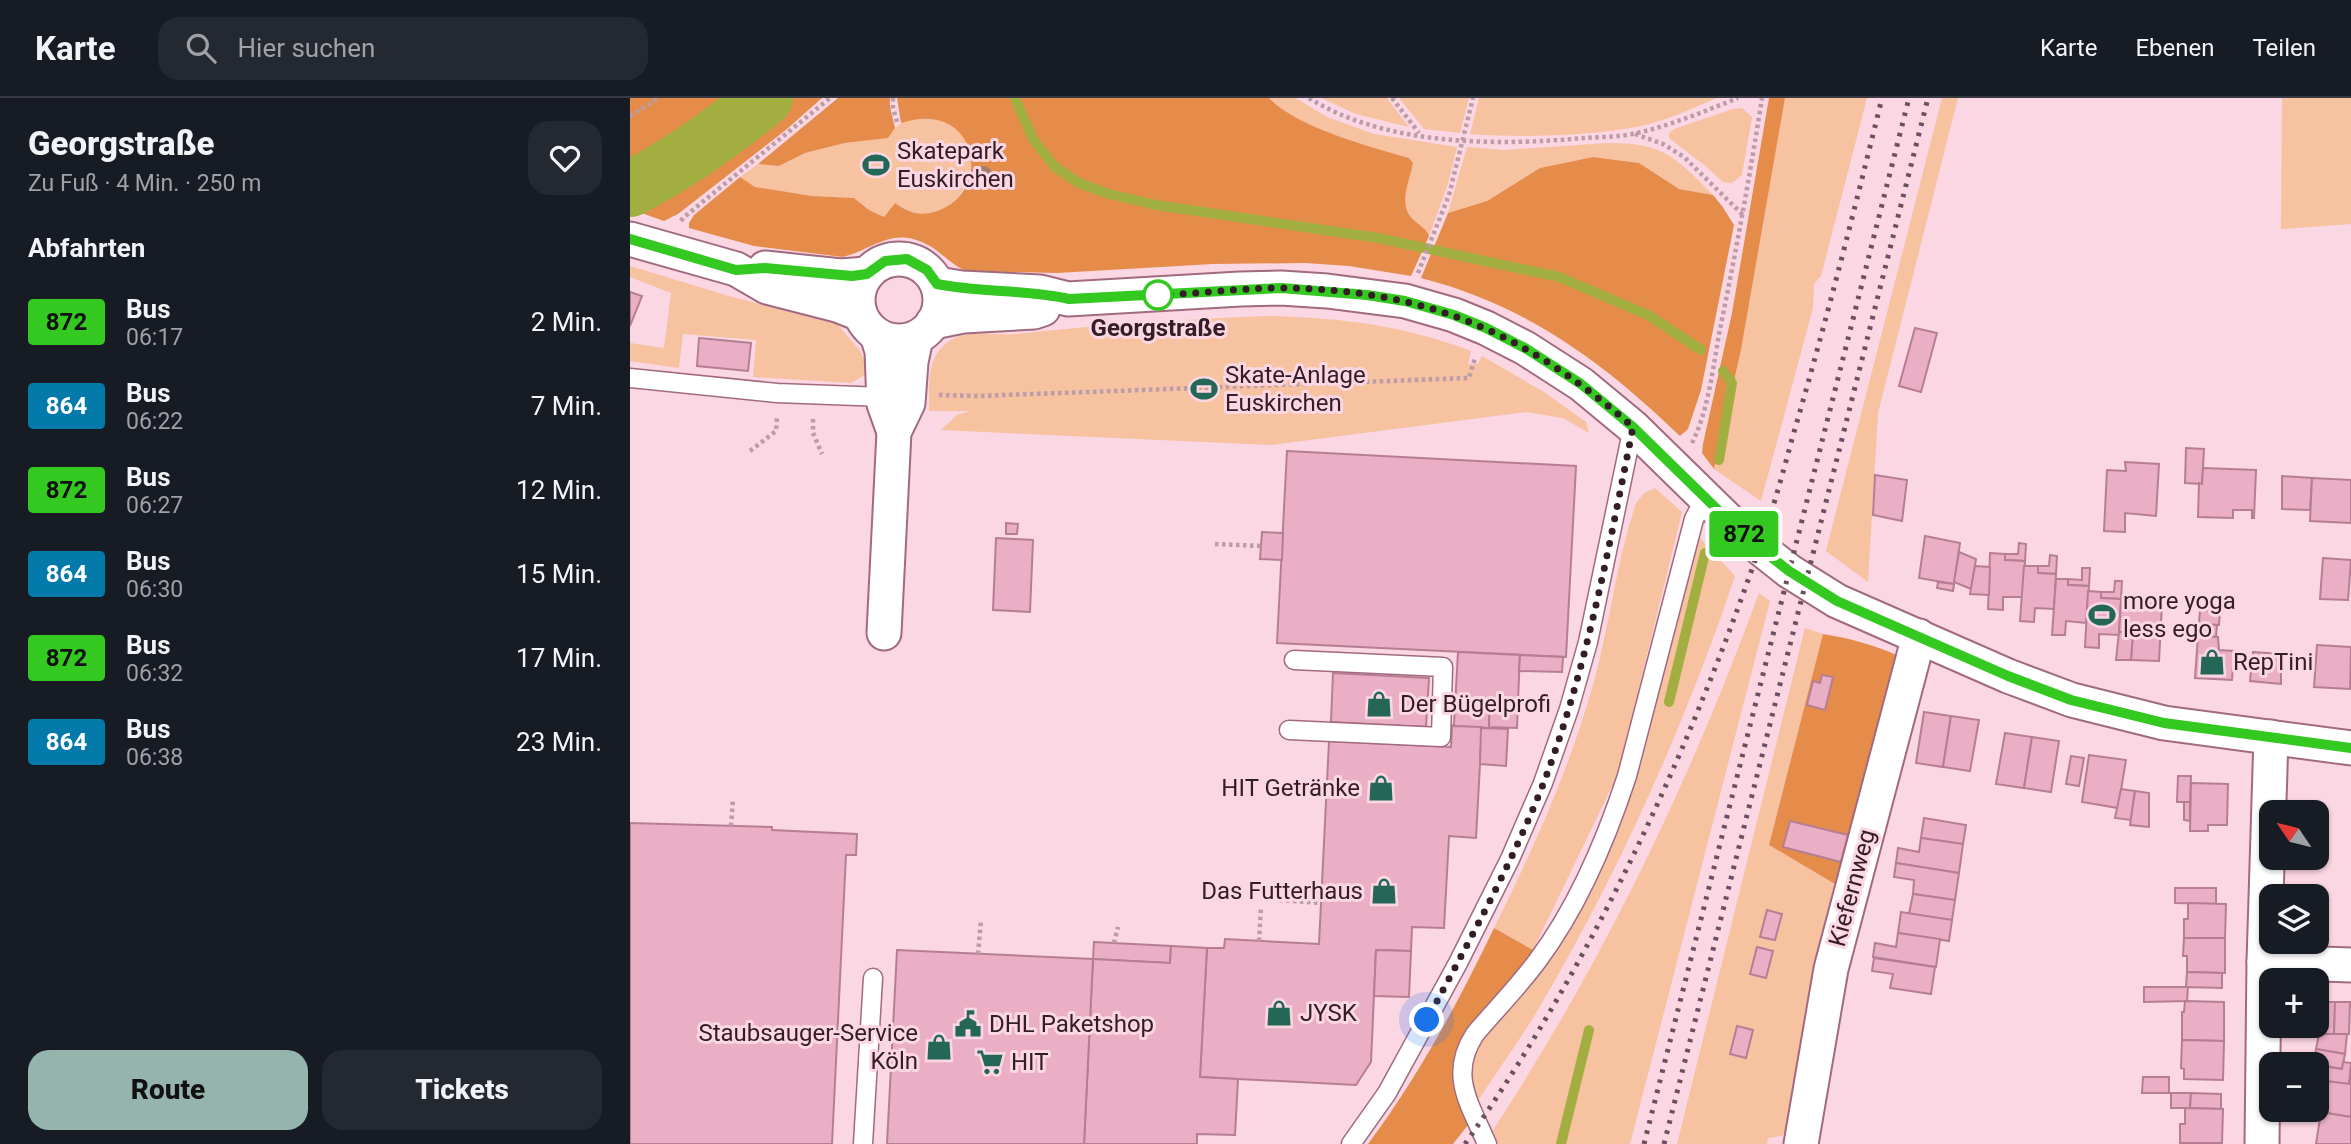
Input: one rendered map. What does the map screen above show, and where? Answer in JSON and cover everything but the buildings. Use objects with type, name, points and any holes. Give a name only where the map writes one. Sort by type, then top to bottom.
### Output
[{"type":"street","points":[[630,239],[736,270],[767,287],[837,305],[893,341],[905,341],[925,330],[963,316],[1034,312],[1069,299]]},
{"type":"street","points":[[884,633],[894,432],[884,404],[896,396],[925,330],[939,312],[940,301],[937,284],[927,270],[907,259],[885,261],[867,274],[858,293],[882,351],[896,396]]},
{"type":"street","points":[[736,270],[765,268],[841,276],[867,274]]},
{"type":"street","points":[[937,284],[1040,292],[1069,299],[1281,288],[1354,293],[1405,301],[1486,328],[1525,348],[1581,384],[1633,427],[1704,498],[1760,548],[1837,601],[2071,700],[2164,723],[2351,748]]},
{"type":"street","name":"Kiefernweg","points":[[1801,1144],[1831,969],[1919,636]]},
{"type":"street","points":[[2262,1144],[2271,737]]},
{"type":"street","points":[[2264,962],[2351,965]]},
{"type":"lane","points":[[630,378],[777,393],[896,396]]},
{"type":"lane","points":[[1351,1144],[1387,1093],[1446,985],[1510,859],[1543,783],[1569,709],[1588,642],[1633,427]]},
{"type":"lane","points":[[1487,1144],[1464,1093],[1462,1063],[1466,1047],[1539,959],[1570,909],[1597,854],[1627,776],[1694,519],[1704,498]]},
{"type":"lane","points":[[1289,730],[1441,737],[1443,667],[1294,660]]},
{"type":"lane","points":[[863,1144],[873,978]]},
{"type":"path","points":[[630,116],[659,98]]},
{"type":"path","points":[[667,250],[683,218],[749,168],[830,98]]},
{"type":"path","points":[[893,98],[898,125]]},
{"type":"path","points":[[1309,98],[1336,114],[1388,131],[1463,141],[1503,143],[1634,134],[1671,124],[1738,98]]},
{"type":"path","points":[[1392,98],[1420,135]]},
{"type":"path","points":[[1416,276],[1450,195],[1473,98]]},
{"type":"path","points":[[1688,451],[1697,432],[1707,392],[1743,215],[1762,98]]},
{"type":"path","points":[[1634,134],[1663,144],[1684,157],[1743,215]]},
{"type":"path","points":[[896,396],[978,396],[1469,378]]},
{"type":"path","points":[[750,452],[776,431],[777,415]]},
{"type":"path","points":[[813,420],[813,433],[822,454]]},
{"type":"path","points":[[1215,544],[1261,546]]},
{"type":"path","points":[[1286,784],[1327,787]]},
{"type":"path","points":[[731,826],[733,799]]},
{"type":"path","points":[[1279,900],[1321,903]]},
{"type":"path","points":[[1259,941],[1261,907]]},
{"type":"path","points":[[978,954],[981,920]]},
{"type":"path","points":[[1114,943],[1118,927]]},
{"type":"shaded area","points":[[630,98],[822,98],[787,129],[678,214],[664,221],[630,209]]},
{"type":"shaded area","points":[[838,98],[890,98],[895,128],[888,138],[845,143],[805,153],[779,166],[758,164]]},
{"type":"shaded area","points":[[897,98],[1269,98],[1282,109],[1315,127],[1409,158],[1413,163],[1405,204],[1410,216],[1429,236],[1411,276],[1349,266],[1305,263],[1213,264],[1057,273],[966,271],[930,246],[905,238],[885,240],[843,257],[754,246],[689,228],[694,215],[740,177],[755,187],[812,196],[854,198],[869,210],[884,217],[895,203],[917,213],[940,210],[957,199],[967,184],[971,166],[969,149],[961,134],[946,123],[926,119],[901,123]]},
{"type":"shaded area","points":[[1269,98],[1296,98],[1327,117],[1374,134],[1457,147],[1448,184],[1429,236],[1408,213],[1406,206],[1406,192],[1413,163],[1409,158],[1315,127],[1282,109]]},
{"type":"shaded area","points":[[1321,98],[1387,98],[1409,127],[1356,114]]},
{"type":"shaded area","points":[[1399,98],[1469,98],[1460,133],[1424,129]]},
{"type":"shaded area","points":[[1479,98],[1717,98],[1641,126],[1578,134],[1512,136],[1470,134]]},
{"type":"shaded area","points":[[1769,98],[1785,98],[1741,350],[1714,469],[1702,453],[1703,444],[1732,313]]},
{"type":"shaded area","points":[[1785,98],[1867,98],[1821,276],[1814,284],[1813,308],[1761,501],[1714,469],[1741,350]]},
{"type":"shaded area","points":[[1942,98],[1958,98],[1878,413],[1868,582],[1826,551]]},
{"type":"shaded area","points":[[2282,98],[2351,98],[2351,224],[2281,229]]},
{"type":"shaded area","points":[[1742,108],[1752,117],[1742,175],[1732,183],[1723,182],[1669,138],[1669,133],[1674,129]]},
{"type":"shaded area","name":"Skatepark Euskirchen","points":[[936,113],[957,123],[969,140],[971,160],[967,181],[956,199],[940,211],[919,213],[895,203],[884,217],[869,210],[854,198],[812,196],[754,187],[740,177],[758,164],[779,166],[805,153],[845,143],[888,138],[902,123],[921,115]]},
{"type":"shaded area","points":[[1607,143],[1642,145],[1667,154],[1713,195],[1679,189],[1638,163],[1593,157],[1540,168],[1487,201],[1448,213],[1467,147],[1504,150]]},
{"type":"shaded area","points":[[1593,157],[1639,163],[1679,189],[1713,195],[1734,225],[1701,390],[1688,429],[1680,436],[1622,384],[1561,339],[1495,304],[1421,278],[1448,213],[1487,201],[1540,168]]},
{"type":"shaded area","points":[[630,266],[729,296],[837,324],[861,352],[865,362],[865,375],[851,383],[753,377],[756,340],[683,334],[679,368],[630,361],[630,343],[664,348],[671,293],[630,277]]},
{"type":"shaded area","points":[[1268,316],[1321,319],[1396,329],[1471,351],[1468,364],[1478,364],[1482,356],[1544,392],[1586,422],[1589,433],[1563,418],[1526,412],[1271,445],[941,430],[957,415],[970,411],[929,411],[929,382],[935,356],[948,342],[963,335],[1016,334]]},
{"type":"shaded area","points":[[1655,488],[1682,512],[1618,774],[1533,950],[1494,928],[1523,869],[1573,748],[1599,662],[1623,548],[1636,503],[1644,493]]},
{"type":"shaded area","points":[[1700,538],[1735,576],[1695,687],[1648,797],[1596,904],[1539,1008],[1477,1102],[1472,1085],[1472,1070],[1474,1055],[1481,1039],[1552,958],[1594,883],[1640,768],[1684,590]]},
{"type":"shaded area","points":[[1759,593],[1770,601],[1630,1144],[1498,1144],[1493,1130],[1571,1002],[1674,802]]},
{"type":"shaded area","points":[[1805,628],[1823,634],[1769,845],[1840,887],[1790,1127],[1782,1136],[1768,1138],[1767,1144],[1677,1144]]},
{"type":"shaded area","points":[[1823,634],[1861,642],[1899,656],[1840,887],[1769,845]]},
{"type":"shaded area","points":[[1494,928],[1533,950],[1470,1024],[1455,1053],[1453,1082],[1468,1125],[1453,1144],[1368,1144],[1404,1093],[1436,1039]]},
{"type":"waterway","points":[[630,189],[700,147],[765,98]]},
{"type":"waterway","points":[[1015,98],[1033,139],[1055,167],[1079,183],[1109,194],[1156,205],[1378,238],[1559,277],[1648,315],[1701,350]]},
{"type":"waterway","points":[[1719,460],[1732,383],[1723,371]]},
{"type":"waterway","points":[[1669,702],[1705,553]]},
{"type":"waterway","points":[[1561,1144],[1589,1030]]},
{"type":"railway","points":[[1465,1144],[1511,1075],[1595,931],[1633,857],[1701,704],[1773,508],[1828,312],[1882,98]]},
{"type":"railway","points":[[1644,1144],[1909,98]]},
{"type":"railway","points":[[1664,1144],[1928,98]]},
{"type":"bus line","name":"872","points":[[630,239],[736,270],[765,268],[852,276],[867,274],[885,261],[907,259],[927,270],[937,284],[1040,292],[1069,299],[1281,288],[1367,295],[1427,307],[1486,328],[1553,364],[1581,384],[1633,427],[1760,548],[1789,571],[1837,601],[2008,676],[2071,700],[2164,723],[2351,748]]},
{"type":"place","name":"Skatepark Euskirchen","points":[[876,165]]},
{"type":"place","name":"Georgstraße","points":[[1158,295]]},
{"type":"place","name":"Skate-Anlage Euskirchen","points":[[1204,389]]},
{"type":"place","name":"more yoga less ego","points":[[2102,615]]},
{"type":"place","name":"RepTini","points":[[2212,662]]},
{"type":"place","name":"Der Bügelprofi","points":[[1379,704]]},
{"type":"place","name":"HIT Getränke","points":[[1381,788]]},
{"type":"place","name":"Das Futterhaus","points":[[1384,891]]},
{"type":"place","name":"JYSK","points":[[1279,1013]]},
{"type":"place","name":"DHL Paketshop","points":[[968,1024]]},
{"type":"place","name":"Staubsauger-Service Köln","points":[[939,1047]]},
{"type":"place","name":"HIT","points":[[990,1062]]},
{"type":"route","points":[[1158,295],[1281,288],[1367,295],[1427,307],[1486,328],[1553,364],[1633,427],[1588,642],[1569,709],[1543,783],[1510,859],[1427,1020]]}]
